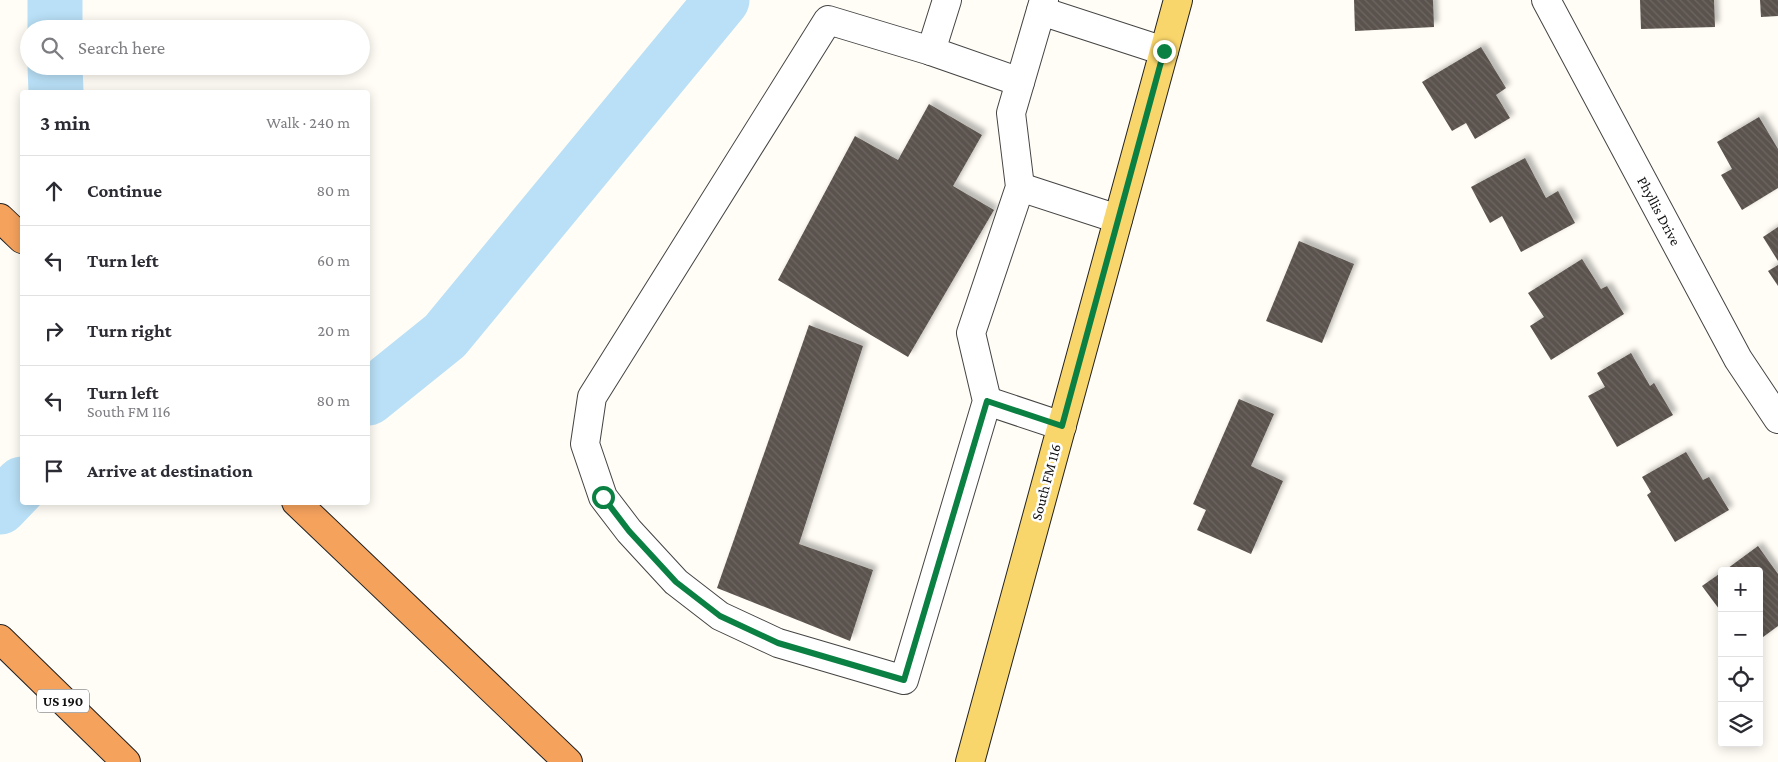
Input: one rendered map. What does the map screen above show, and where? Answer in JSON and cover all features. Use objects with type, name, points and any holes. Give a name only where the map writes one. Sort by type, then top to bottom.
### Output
[{"type":"highway","points":[[0,218],[20,237]]},
{"type":"highway","points":[[299,505],[568,762]]},
{"type":"highway","name":"US 190","points":[[0,639],[126,762]]},
{"type":"main road","name":"South FM 116","points":[[970,762],[1178,0]]},
{"type":"street","points":[[930,51],[947,0]]},
{"type":"street","name":"Phyllis Drive","points":[[1546,0],[1738,358],[1778,420]]},
{"type":"street","points":[[1020,82],[930,51],[828,20],[592,397],[585,444],[603,497],[629,531],[676,582],[720,616],[778,643],[904,680],[987,401],[971,333],[1020,187],[1010,113],[1020,82],[1042,6],[1164,51]]},
{"type":"street","points":[[1020,187],[1118,219]]},
{"type":"street","points":[[987,401],[1062,426]]},
{"type":"building","points":[[1354,0],[1433,0],[1434,27],[1355,31]]},
{"type":"building","points":[[1640,0],[1714,0],[1715,27],[1641,29]]},
{"type":"building","points":[[1760,0],[1778,0],[1778,16],[1761,17]]},
{"type":"building","points":[[1481,47],[1506,88],[1496,95],[1510,118],[1475,139],[1466,123],[1452,131],[1422,82]]},
{"type":"building","points":[[929,104],[982,135],[953,186],[994,210],[908,357],[778,280],[855,136],[898,160]]},
{"type":"building","points":[[1759,117],[1778,149],[1778,188],[1742,210],[1721,175],[1732,169],[1717,142]]},
{"type":"building","points":[[1525,158],[1546,198],[1558,191],[1575,223],[1521,252],[1502,216],[1490,223],[1471,187]]},
{"type":"building","points":[[1778,227],[1778,261],[1763,237]]},
{"type":"building","points":[[1299,241],[1354,264],[1322,343],[1266,321]]},
{"type":"building","points":[[1582,259],[1601,289],[1607,286],[1624,314],[1551,360],[1530,326],[1544,317],[1528,293]]},
{"type":"building","points":[[1778,265],[1778,286],[1768,271]]},
{"type":"building","points":[[809,325],[863,346],[799,544],[873,570],[850,641],[717,588]]},
{"type":"building","points":[[1631,353],[1650,386],[1654,383],[1673,415],[1617,447],[1588,396],[1605,387],[1597,373]]},
{"type":"building","points":[[1239,399],[1274,414],[1251,466],[1283,481],[1251,554],[1197,530],[1206,510],[1193,504]]},
{"type":"building","points":[[1686,452],[1703,480],[1709,477],[1729,510],[1675,542],[1647,495],[1651,492],[1642,477]]},
{"type":"building","points":[[1758,546],[1778,574],[1778,626],[1763,637],[1763,567],[1729,567]]},
{"type":"building","points":[[1718,575],[1718,608],[1702,586]]},
{"type":"waterway","points":[[55,0],[55,20]]},
{"type":"waterway","points":[[370,396],[445,336],[722,0]]},
{"type":"waterway","points":[[55,75],[56,90]]},
{"type":"waterway","points":[[0,507],[20,486]]},
{"type":"route","points":[[603,497],[629,531],[676,582],[720,616],[778,643],[904,680],[987,401],[1062,426],[1164,51]]}]
